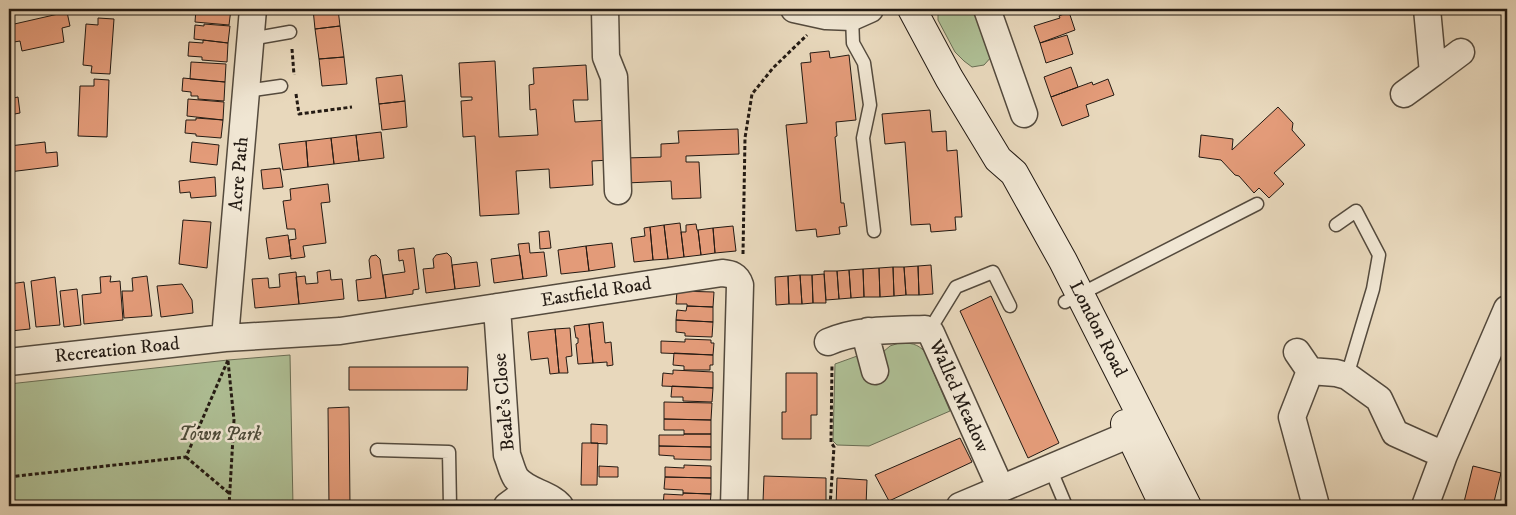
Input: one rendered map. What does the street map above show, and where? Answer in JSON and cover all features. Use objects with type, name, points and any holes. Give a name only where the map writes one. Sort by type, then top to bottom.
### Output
[{"type":"street","name":"Acre Path","points":[[225,338],[253,9]]},
{"type":"street","points":[[605,9],[606,57],[614,77],[618,191]]},
{"type":"street","points":[[794,9],[826,16],[861,13]]},
{"type":"street","name":"London Road","points":[[912,9],[949,78],[998,159],[1014,174],[1063,261],[1072,298],[1138,430],[1187,506]]},
{"type":"street","points":[[987,9],[1024,114]]},
{"type":"street","points":[[1427,9],[1433,72]]},
{"type":"street","points":[[1404,94],[1461,52]]},
{"type":"street","name":"Eastfield Road","points":[[225,338],[340,331],[722,273],[734,275],[738,279]]},
{"type":"street","points":[[734,506],[740,284],[738,279]]},
{"type":"street","name":"Beale's Close","points":[[497,307],[507,455],[516,478],[530,489],[556,502],[560,506]]},
{"type":"street","points":[[1425,506],[1444,455],[1507,309]]},
{"type":"street","name":"Walled Meadow","points":[[830,341],[846,335],[868,331],[924,330],[931,332],[936,343],[981,500],[1138,430]]},
{"type":"street","points":[[868,331],[867,341],[875,371]]},
{"type":"street","name":"Recreation Road","points":[[9,362],[225,338]]},
{"type":"street","points":[[1316,506],[1292,417],[1304,362],[1347,376],[1379,399],[1395,433],[1444,455]]},
{"type":"street","name":"London Road","points":[[1138,430],[1164,506]]},
{"type":"street","points":[[507,506],[530,489]]},
{"type":"lane","points":[[861,13],[853,43],[864,63],[870,105],[863,138],[874,231]]},
{"type":"lane","points":[[250,39],[290,32]]},
{"type":"lane","points":[[246,90],[281,86]]},
{"type":"lane","points":[[1072,298],[1257,204]]},
{"type":"lane","points":[[1336,225],[1356,210],[1379,255],[1373,289],[1347,376]]},
{"type":"lane","points":[[928,331],[956,287],[993,272],[1010,306]]},
{"type":"lane","points":[[377,450],[449,452],[450,506]]},
{"type":"lane","points":[[1050,468],[1066,506]]},
{"type":"path","points":[[738,279],[743,255],[745,138],[752,94],[773,68],[826,16]]},
{"type":"path","points":[[290,32],[294,76]]},
{"type":"path","points":[[296,84],[299,114],[352,107]]},
{"type":"path","points":[[830,341],[831,442],[834,447],[830,506]]},
{"type":"path","points":[[186,457],[228,360],[234,420],[229,506]]},
{"type":"path","points":[[9,477],[186,457],[230,494]]},
{"type":"green space","points":[[938,9],[976,9],[993,55],[984,65],[972,67],[955,52],[938,20]]},
{"type":"green space","points":[[899,343],[913,344],[925,352],[950,411],[869,446],[837,445],[833,441],[835,364],[860,355],[883,352],[890,346]]},
{"type":"green space","name":"Town Park","points":[[290,355],[293,506],[9,506],[9,384]]},
{"type":"building","points":[[196,9],[231,9],[229,25],[195,22]]},
{"type":"building","points":[[313,9],[338,9],[340,26],[315,29]]},
{"type":"building","points":[[1033,9],[1048,9],[1035,14]]},
{"type":"building","points":[[67,12],[70,26],[62,28],[64,42],[22,51],[20,41],[14,42],[10,25]]},
{"type":"building","points":[[1069,12],[1075,30],[1040,43],[1034,26],[1060,18],[1059,16]]},
{"type":"building","points":[[98,18],[114,19],[110,74],[91,73],[92,66],[83,65],[86,24],[98,25]]},
{"type":"building","points":[[204,24],[230,26],[228,43],[194,39],[195,25],[204,26]]},
{"type":"building","points":[[340,26],[344,57],[319,59],[315,29]]},
{"type":"building","points":[[1067,35],[1073,54],[1046,63],[1040,43]]},
{"type":"building","points":[[203,40],[228,43],[227,62],[202,60],[202,57],[188,56],[189,42],[203,43]]},
{"type":"building","points":[[829,51],[830,58],[849,55],[856,120],[836,122],[837,136],[835,137],[841,203],[844,203],[847,226],[839,227],[840,234],[817,237],[816,229],[796,231],[786,125],[807,123],[801,63],[811,62],[810,53]]},
{"type":"building","points":[[344,57],[347,84],[322,86],[319,59]]},
{"type":"building","points":[[495,61],[499,137],[538,135],[536,109],[530,110],[529,85],[534,84],[533,68],[586,65],[588,100],[573,100],[575,122],[609,120],[611,160],[592,161],[593,185],[550,188],[549,169],[516,171],[519,214],[480,216],[475,136],[463,137],[461,101],[472,100],[472,97],[461,97],[459,63]]},
{"type":"building","points":[[191,62],[226,64],[225,82],[190,79]]},
{"type":"building","points":[[1071,67],[1078,87],[1051,97],[1044,77]]},
{"type":"building","points":[[402,75],[405,101],[379,104],[376,78]]},
{"type":"building","points":[[183,78],[225,82],[224,101],[198,99],[198,96],[191,96],[191,92],[182,91]]},
{"type":"building","points":[[94,79],[109,80],[107,137],[78,136],[80,86],[94,86]]},
{"type":"building","points":[[1108,79],[1114,95],[1086,105],[1089,116],[1062,126],[1051,97],[1092,82],[1093,85]]},
{"type":"building","points":[[18,97],[20,113],[9,115],[9,99]]},
{"type":"building","points":[[188,99],[224,102],[223,120],[187,116]]},
{"type":"building","points":[[405,101],[407,127],[382,130],[379,104]]},
{"type":"building","points":[[1278,107],[1293,123],[1292,130],[1305,145],[1274,173],[1284,184],[1269,198],[1259,188],[1254,193],[1221,160],[1199,157],[1201,135],[1233,139],[1232,150]]},
{"type":"building","points":[[930,110],[932,132],[946,131],[947,151],[957,150],[962,217],[955,217],[956,230],[931,232],[930,224],[911,225],[905,142],[885,144],[882,114]]},
{"type":"building","points":[[196,118],[223,120],[221,138],[185,133],[186,120],[196,120]]},
{"type":"building","points":[[738,129],[739,154],[686,156],[686,162],[699,162],[701,198],[672,199],[671,181],[626,183],[625,158],[661,157],[661,144],[679,143],[678,131]]},
{"type":"building","points":[[381,132],[384,158],[359,161],[356,135]]},
{"type":"building","points":[[356,135],[359,161],[334,164],[331,138]]},
{"type":"building","points":[[331,138],[334,164],[308,167],[306,141]]},
{"type":"building","points":[[306,141],[308,167],[283,170],[279,144]]},
{"type":"building","points":[[45,142],[46,153],[57,152],[58,166],[9,172],[9,146]]},
{"type":"building","points":[[192,142],[219,145],[217,165],[190,162]]},
{"type":"building","points":[[280,168],[283,187],[263,189],[261,170]]},
{"type":"building","points":[[215,177],[216,196],[191,198],[190,192],[180,193],[179,181]]},
{"type":"building","points":[[328,184],[330,202],[321,203],[326,243],[303,246],[305,257],[291,259],[289,240],[296,239],[295,229],[287,229],[283,201],[291,200],[290,189]]},
{"type":"building","points":[[183,220],[211,222],[207,268],[179,264]]},
{"type":"building","points":[[680,223],[684,257],[668,259],[664,225]]},
{"type":"building","points":[[696,224],[701,255],[684,257],[681,232],[686,232],[686,225]]},
{"type":"building","points":[[664,225],[668,259],[653,260],[650,227]]},
{"type":"building","points":[[733,226],[736,251],[715,253],[713,228]]},
{"type":"building","points":[[650,227],[653,260],[634,262],[631,238],[645,236],[644,228]]},
{"type":"building","points":[[713,228],[715,253],[701,255],[698,230]]},
{"type":"building","points":[[549,231],[551,248],[540,249],[539,232]]},
{"type":"building","points":[[288,235],[291,256],[269,259],[266,238]]},
{"type":"building","points":[[529,243],[530,253],[544,252],[547,276],[523,279],[518,244]]},
{"type":"building","points":[[612,243],[615,267],[589,271],[586,246]]},
{"type":"building","points":[[586,246],[589,271],[561,274],[558,250]]},
{"type":"building","points":[[414,248],[419,289],[413,290],[413,294],[386,298],[383,275],[405,272],[403,260],[399,261],[398,250]]},
{"type":"building","points":[[447,253],[451,257],[455,289],[426,293],[423,269],[434,268],[433,259],[436,255]]},
{"type":"building","points":[[376,255],[380,259],[386,298],[358,301],[356,280],[371,278],[369,260],[371,256]]},
{"type":"building","points":[[520,255],[523,279],[494,283],[491,259]]},
{"type":"building","points":[[477,262],[480,286],[455,289],[452,265]]},
{"type":"building","points":[[931,265],[933,294],[919,295],[918,266]]},
{"type":"building","points":[[918,266],[919,295],[906,295],[904,267]]},
{"type":"building","points":[[893,267],[904,267],[906,295],[894,296]]},
{"type":"building","points":[[893,267],[894,296],[880,297],[879,268]]},
{"type":"building","points":[[879,268],[880,297],[864,297],[863,269]]},
{"type":"building","points":[[863,269],[864,297],[851,298],[849,270]]},
{"type":"building","points":[[330,270],[331,280],[342,279],[344,299],[299,304],[296,277],[305,276],[306,284],[318,283],[317,272]]},
{"type":"building","points":[[849,270],[851,298],[839,299],[837,271]]},
{"type":"building","points":[[824,271],[837,271],[839,299],[826,300]]},
{"type":"building","points":[[296,272],[299,304],[255,308],[252,279],[268,278],[269,288],[280,287],[279,274]]},
{"type":"building","points":[[824,274],[826,303],[813,303],[812,275]]},
{"type":"building","points":[[800,275],[812,275],[813,303],[802,304]]},
{"type":"building","points":[[800,275],[802,304],[789,304],[788,276]]},
{"type":"building","points":[[111,276],[110,282],[120,281],[123,320],[84,324],[82,295],[101,293],[100,277]]},
{"type":"building","points":[[147,276],[152,316],[124,318],[122,291],[133,291],[132,278]]},
{"type":"building","points":[[788,276],[789,304],[776,305],[775,277]]},
{"type":"building","points":[[55,277],[60,325],[36,327],[31,281]]},
{"type":"building","points":[[24,282],[30,329],[10,331],[9,284]]},
{"type":"building","points":[[182,284],[192,300],[193,313],[161,317],[157,286]]},
{"type":"building","points":[[77,289],[81,325],[64,327],[60,291]]},
{"type":"building","points":[[677,291],[714,292],[713,307],[676,304]]},
{"type":"building","points":[[991,296],[1059,443],[1028,458],[960,311]]},
{"type":"building","points":[[687,306],[713,307],[713,322],[676,320],[677,310],[686,311]]},
{"type":"building","points":[[676,320],[713,322],[712,337],[685,336],[685,333],[676,332]]},
{"type":"building","points":[[603,322],[605,343],[611,342],[613,365],[607,366],[607,362],[593,363],[589,324]]},
{"type":"building","points":[[589,324],[593,363],[578,364],[576,344],[578,343],[578,338],[576,338],[574,326]]},
{"type":"building","points":[[570,328],[572,356],[566,357],[568,373],[559,373],[555,329]]},
{"type":"building","points":[[555,329],[559,373],[550,374],[548,358],[531,360],[528,332]]},
{"type":"building","points":[[685,339],[711,340],[711,343],[714,343],[713,355],[661,353],[661,341],[685,342]]},
{"type":"building","points":[[674,353],[713,355],[713,365],[710,365],[710,370],[684,370],[684,366],[673,365]]},
{"type":"building","points":[[349,367],[468,367],[467,390],[349,390]]},
{"type":"building","points":[[673,370],[713,372],[713,388],[662,386],[663,373],[673,374]]},
{"type":"building","points":[[786,373],[817,373],[817,415],[811,415],[811,439],[782,439],[782,412],[786,412]]},
{"type":"building","points":[[672,386],[713,388],[712,402],[683,401],[683,397],[671,397]]},
{"type":"building","points":[[664,402],[712,403],[711,420],[664,419]]},
{"type":"building","points":[[349,407],[350,506],[329,506],[328,408]]},
{"type":"building","points":[[664,419],[711,420],[711,434],[684,434],[684,430],[664,430]]},
{"type":"building","points":[[591,424],[607,425],[607,444],[591,443]]},
{"type":"building","points":[[711,434],[711,447],[659,446],[659,435]]},
{"type":"building","points":[[960,438],[972,462],[889,501],[875,475]]},
{"type":"building","points":[[582,443],[598,443],[597,485],[581,485]]},
{"type":"building","points":[[659,446],[711,447],[711,460],[674,459],[674,456],[659,455]]},
{"type":"building","points":[[684,465],[711,466],[711,478],[665,477],[665,467],[684,468]]},
{"type":"building","points":[[599,466],[618,467],[618,477],[599,477]]},
{"type":"building","points":[[1473,466],[1501,473],[1493,506],[1463,506]]},
{"type":"building","points":[[764,476],[826,478],[826,506],[786,506],[786,503],[763,502]]},
{"type":"building","points":[[665,477],[711,478],[711,494],[683,493],[683,490],[664,489]]},
{"type":"building","points":[[837,478],[867,480],[866,506],[836,506]]},
{"type":"building","points":[[683,493],[711,494],[710,506],[663,506],[664,494],[683,495]]}]
